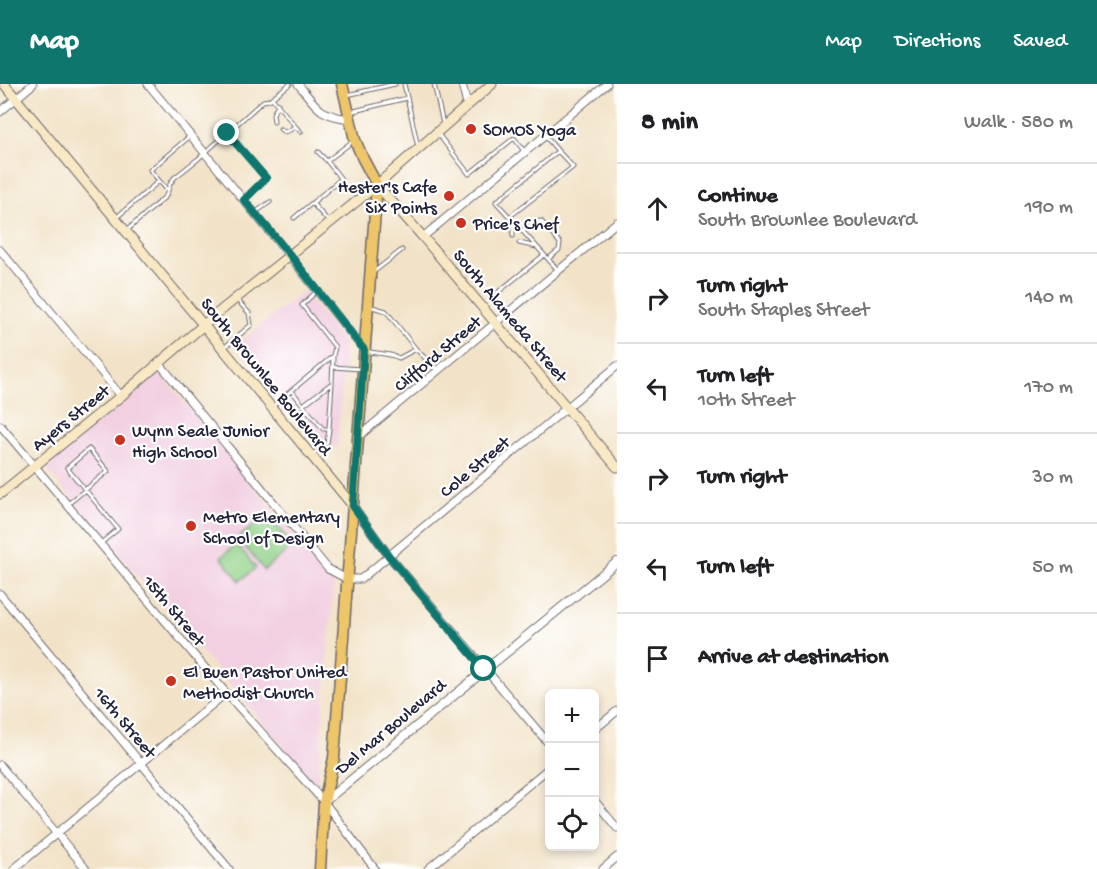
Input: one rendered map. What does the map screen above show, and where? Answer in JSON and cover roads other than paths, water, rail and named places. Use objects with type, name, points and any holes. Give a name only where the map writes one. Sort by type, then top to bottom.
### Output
[{"type":"main road","name":"South Brownlee Boulevard","points":[[4,84],[353,506]]},
{"type":"main road","points":[[377,185],[490,85]]},
{"type":"main road","points":[[320,869],[324,802],[334,758],[377,185],[355,140],[344,89]]},
{"type":"main road","name":"Ayers Street","points":[[0,494],[377,185]]},
{"type":"main road","name":"South Alameda Street","points":[[377,185],[617,467]]},
{"type":"street","points":[[148,84],[290,255],[364,350]]},
{"type":"street","points":[[298,84],[319,110],[332,117],[349,115]]},
{"type":"street","points":[[462,84],[466,105]]},
{"type":"street","points":[[423,237],[607,84]]},
{"type":"street","points":[[0,112],[29,85]]},
{"type":"street","name":"Clifford Street","points":[[358,437],[617,222]]},
{"type":"street","points":[[0,250],[121,396]]},
{"type":"street","points":[[160,364],[328,569],[347,579]]},
{"type":"street","name":"Cole Street","points":[[347,579],[361,579],[617,366]]},
{"type":"street","name":"15th Street","points":[[0,425],[225,693],[324,802],[375,869]]},
{"type":"street","name":"South Brownlee Boulevard","points":[[353,506],[389,556],[547,743]]},
{"type":"street","name":"Del Mar Boulevard","points":[[324,802],[617,562]]},
{"type":"street","name":"16th Street","points":[[0,594],[229,869]]},
{"type":"street","points":[[14,869],[225,693]]},
{"type":"street","points":[[599,726],[617,711]]},
{"type":"street","points":[[0,765],[86,869]]},
{"type":"street","points":[[428,869],[545,770]]},
{"type":"street","points":[[599,806],[617,828]]},
{"type":"street","points":[[603,869],[617,857]]},
{"type":"lane","points":[[126,231],[166,196],[174,178],[263,101],[269,100],[290,84]]},
{"type":"lane","points":[[344,89],[395,84]]},
{"type":"lane","points":[[404,84],[418,148]]},
{"type":"lane","points":[[434,84],[440,129],[470,174],[514,138],[525,152]]},
{"type":"lane","points":[[272,98],[301,132]]},
{"type":"lane","points":[[349,115],[407,98]]},
{"type":"lane","points":[[274,122],[273,114],[278,104]]},
{"type":"lane","points":[[280,129],[284,132],[295,126]]},
{"type":"lane","points":[[227,133],[266,178],[244,200]]},
{"type":"lane","points":[[509,217],[573,167],[545,135]]},
{"type":"lane","points":[[168,191],[150,170],[191,136]]},
{"type":"lane","points":[[327,161],[355,140]]},
{"type":"lane","points":[[558,151],[496,202],[559,271]]},
{"type":"lane","points":[[294,218],[341,179],[318,152]]},
{"type":"lane","points":[[116,219],[159,181]]},
{"type":"lane","points":[[255,213],[270,202]]},
{"type":"lane","points":[[312,203],[330,223]]},
{"type":"lane","points":[[522,231],[534,222],[541,221],[560,243],[559,250],[548,259]]},
{"type":"lane","points":[[513,236],[514,223]]},
{"type":"lane","points":[[519,243],[537,247]]},
{"type":"lane","points":[[371,273],[402,250]]},
{"type":"lane","points":[[497,293],[544,255]]},
{"type":"lane","points":[[312,456],[327,442],[334,347],[302,305],[317,291]]},
{"type":"lane","points":[[224,348],[250,325],[249,313],[237,298]]},
{"type":"lane","points":[[368,306],[386,311],[416,349],[438,371]]},
{"type":"lane","points":[[364,350],[399,358],[416,349]]},
{"type":"lane","points":[[272,407],[333,356]]},
{"type":"lane","points":[[333,367],[363,369]]},
{"type":"lane","points":[[303,405],[332,383]]},
{"type":"lane","points":[[292,391],[323,429],[329,429]]},
{"type":"lane","points":[[67,505],[85,489],[108,471],[89,449],[67,468],[85,489],[118,529],[100,544]]},
{"type":"place","name":"SOMOS Yoga","points":[[471,129]]},
{"type":"place","name":"Hester's Cafe Six Points","points":[[449,196]]},
{"type":"place","name":"Price's Chef","points":[[461,223]]},
{"type":"place","name":"Wynn Seale Junior High School","points":[[120,440]]},
{"type":"place","name":"Metro Elementary School of Design","points":[[191,526]]},
{"type":"place","name":"El Buen Pastor United Methodist Church","points":[[171,681]]}]
